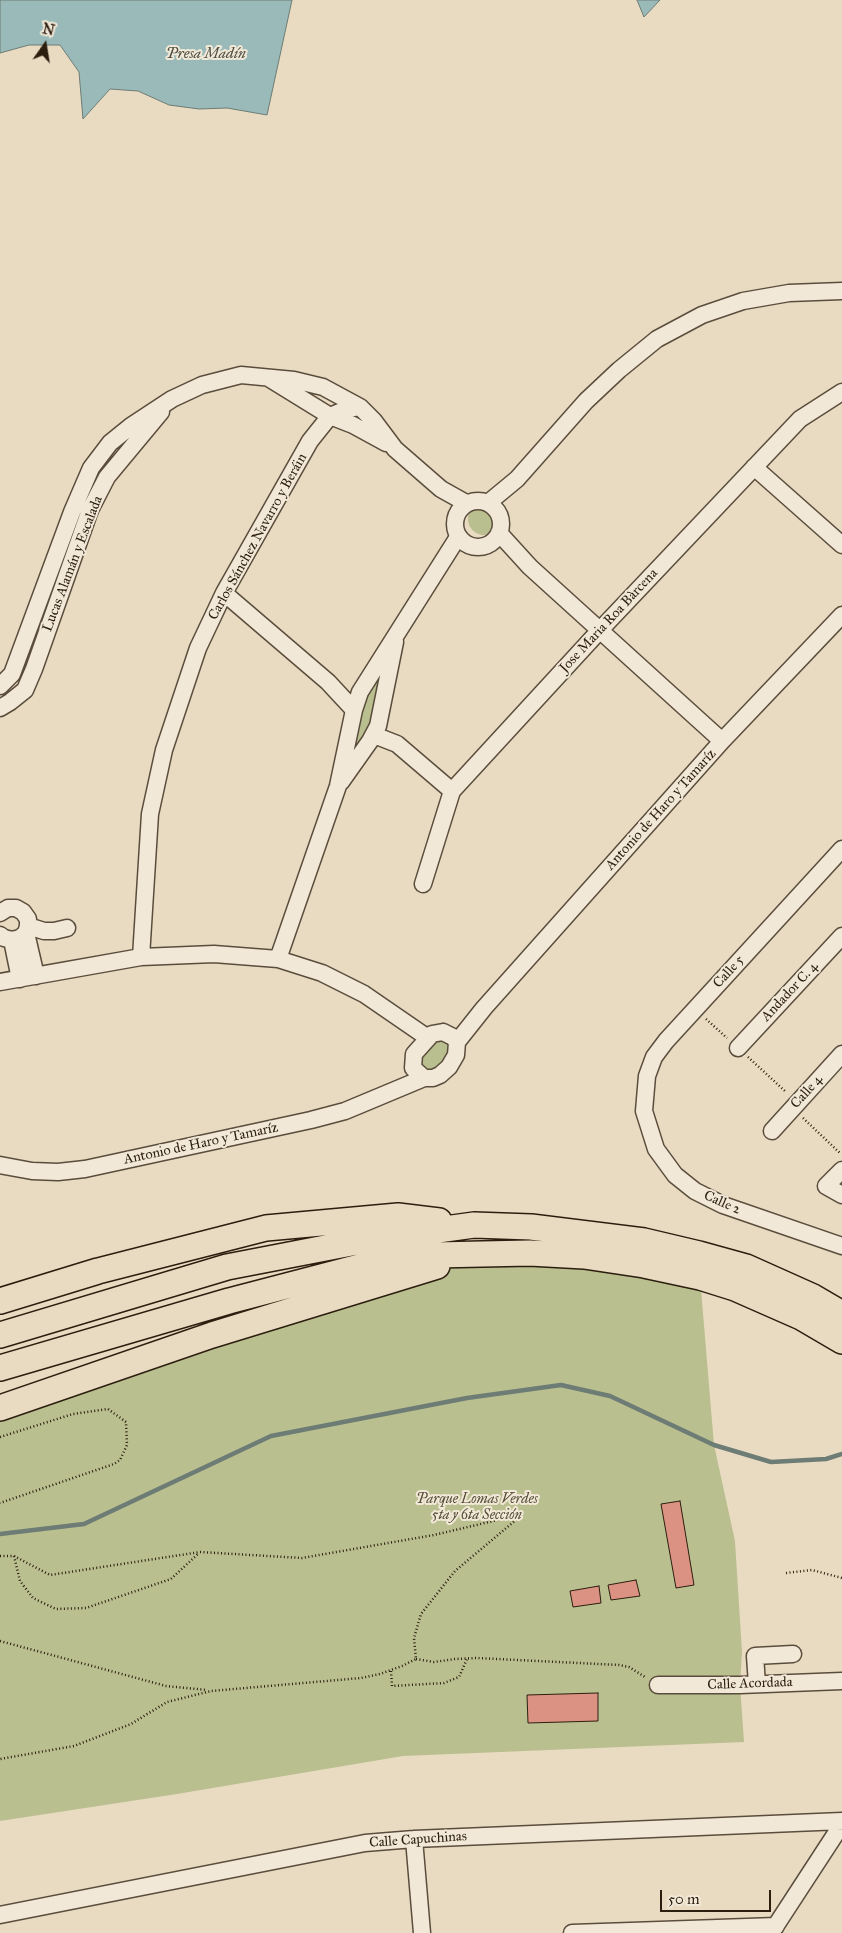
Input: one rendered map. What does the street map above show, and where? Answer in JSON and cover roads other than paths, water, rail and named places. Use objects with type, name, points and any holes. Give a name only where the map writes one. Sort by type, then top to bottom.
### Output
[{"type":"highway","points":[[0,1301],[98,1271],[266,1228],[398,1216],[474,1225],[531,1227],[644,1241],[746,1267],[813,1297],[842,1314]]},
{"type":"highway","points":[[0,1335],[226,1267],[372,1239],[474,1225]]},
{"type":"highway","points":[[0,1368],[229,1301],[358,1267],[397,1259],[434,1255],[530,1253],[584,1256],[644,1264],[700,1277],[735,1288],[801,1317],[842,1342]]},
{"type":"highway","points":[[0,1408],[212,1334],[475,1254]]},
{"type":"street","points":[[488,503],[517,478],[586,401],[657,338],[702,315],[743,301],[789,293],[842,291]]},
{"type":"street","name":"Lucas Alamán y Escalada","points":[[0,686],[12,674],[72,512],[91,468],[110,443],[124,431],[172,399],[202,385],[241,375],[294,380],[323,387],[360,407],[374,421],[395,449]]},
{"type":"street","name":"Lucas Alamán y Escalada","points":[[266,377],[330,416],[368,432],[395,449],[461,509]]},
{"type":"street","name":"Jose Maria Roa Bàrcena","points":[[423,884],[452,791],[600,629],[800,419],[842,392]]},
{"type":"street","name":"Lucas Alamán y Escalada","points":[[0,708],[24,690],[34,669],[90,510],[107,477],[172,399]]},
{"type":"street","points":[[330,416],[344,410],[360,407]]},
{"type":"street","name":"Carlos Sánchez Navarro y Beráin","points":[[142,957],[150,814],[162,759],[179,701],[198,648],[224,593],[310,441],[330,416]]},
{"type":"street","points":[[754,467],[842,545]]},
{"type":"street","points":[[500,516],[517,478]]},
{"type":"street","points":[[479,500],[488,503],[495,508],[500,516],[501,524],[495,538],[485,546],[475,547],[463,541],[455,530],[461,509],[479,500]]},
{"type":"street","points":[[495,538],[600,629],[722,740]]},
{"type":"street","points":[[278,959],[338,786],[349,730],[362,688],[399,628],[442,565],[463,541]]},
{"type":"street","points":[[224,593],[328,682],[354,710]]},
{"type":"street","name":"Antonio de Haro y Tamaríz","points":[[453,1038],[484,1008],[722,740],[842,615]]},
{"type":"street","points":[[338,786],[372,738],[380,714],[399,628]]},
{"type":"street","points":[[328,682],[362,688],[376,684],[384,692]]},
{"type":"street","points":[[380,714],[397,744],[452,791]]},
{"type":"street","points":[[349,730],[357,741],[364,742],[372,738],[397,744]]},
{"type":"street","name":"Calle 5","points":[[644,1110],[647,1076],[654,1057],[666,1040],[842,849]]},
{"type":"street","points":[[0,913],[8,908],[16,908],[28,918],[17,933],[20,979]]},
{"type":"street","points":[[17,933],[44,932],[67,928]]},
{"type":"street","points":[[17,933],[36,976]]},
{"type":"street","name":"Andador C. 4","points":[[738,1048],[842,936]]},
{"type":"street","points":[[0,982],[142,957],[214,954],[278,959],[322,973],[364,994],[394,1013],[422,1043]]},
{"type":"street","points":[[437,1032],[453,1038],[456,1055],[448,1067],[433,1078],[419,1073],[414,1054],[422,1043],[437,1032]]},
{"type":"street","name":"Calle 4","points":[[772,1131],[842,1054]]},
{"type":"street","name":"Antonio de Haro y Tamaríz","points":[[0,1165],[58,1172],[85,1169],[311,1120],[346,1110],[396,1089],[419,1073]]},
{"type":"street","name":"Calle 2","points":[[644,1110],[656,1149],[675,1175],[695,1191],[723,1205],[842,1246]]},
{"type":"street","points":[[842,1170],[826,1186],[842,1195]]},
{"type":"street","points":[[757,1684],[755,1656],[794,1654]]},
{"type":"street","name":"Calle Acordada","points":[[658,1685],[740,1685],[842,1681]]},
{"type":"street","points":[[572,1933],[774,1929],[842,1822]]},
{"type":"street","name":"Calle Capuchinas","points":[[0,1915],[365,1843],[414,1839],[842,1822]]},
{"type":"street","points":[[414,1839],[422,1933]]},
{"type":"water","name":"Presa Madín","points":[[0,0],[292,0],[267,115],[227,108],[199,109],[169,105],[138,91],[110,89],[83,119],[79,72],[60,45],[29,45],[0,53]]},
{"type":"water","points":[[637,0],[660,0],[644,17]]},
{"type":"waterway","points":[[0,1534],[84,1524],[271,1436],[467,1398],[561,1385],[610,1396],[714,1445],[771,1462],[826,1459],[842,1454]]},
{"type":"park label","name":"Parque Lomas Verdes 5ta y 6ta Sección","points":[[477,1508]]}]
